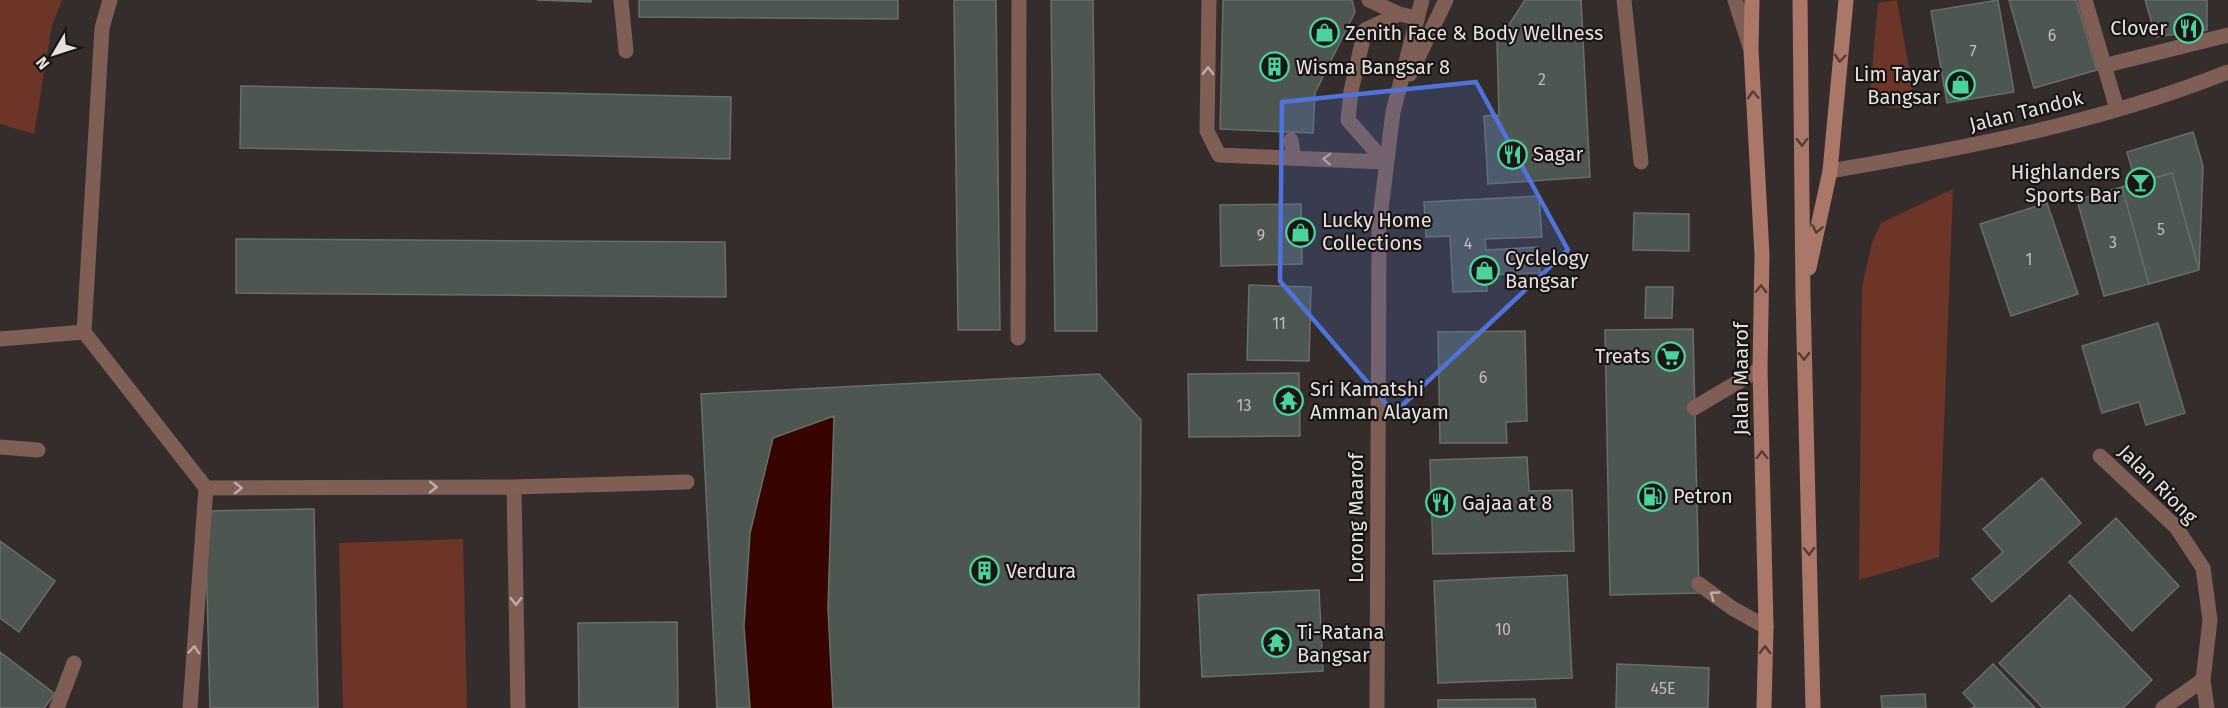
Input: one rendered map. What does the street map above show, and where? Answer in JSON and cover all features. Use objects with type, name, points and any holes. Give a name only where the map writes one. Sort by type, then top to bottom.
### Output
[{"type":"main road","points":[[1743,0],[1751,50]]},
{"type":"main road","points":[[1751,50],[1752,0]]},
{"type":"main road","points":[[1800,0],[1803,297],[1813,708]]},
{"type":"main road","points":[[1803,297],[1830,171],[1846,0]]},
{"type":"main road","name":"Jalan Maarof","points":[[1751,50],[1762,255],[1761,369],[1766,627],[1764,708]]},
{"type":"street","points":[[110,0],[102,27],[84,332],[206,488],[190,708]]},
{"type":"street","points":[[621,0],[626,51]]},
{"type":"street","points":[[1018,338],[1019,0]]},
{"type":"street","points":[[1209,0],[1207,131],[1219,155],[1386,162]]},
{"type":"street","points":[[1369,0],[1399,14],[1417,18]]},
{"type":"street","name":"Lorong Maarof","points":[[1377,708],[1379,226],[1393,112],[1422,0]]},
{"type":"street","name":"Lorong Maarof","points":[[1393,112],[1446,0]]},
{"type":"street","points":[[1624,0],[1641,162]]},
{"type":"street","points":[[1735,0],[1751,50]]},
{"type":"street","points":[[2085,0],[2117,109]]},
{"type":"street","points":[[1386,162],[1348,120],[1351,91],[1365,30],[1399,14]]},
{"type":"street","points":[[2103,66],[2228,35]]},
{"type":"street","name":"Jalan Tandok","points":[[1830,171],[1954,150],[2033,133],[2117,109],[2228,72]]},
{"type":"street","points":[[1291,140],[1294,158]]},
{"type":"street","points":[[0,339],[84,332]]},
{"type":"street","points":[[1694,408],[1761,369]]},
{"type":"street","points":[[0,447],[38,450]]},
{"type":"street","name":"Jalan Riong","points":[[2100,456],[2176,527],[2203,568],[2210,620],[2203,680],[2207,708]]},
{"type":"street","points":[[206,488],[514,487],[687,482]]},
{"type":"street","points":[[514,487],[518,708]]},
{"type":"street","points":[[1699,584],[1731,608],[1766,627]]},
{"type":"street","points":[[57,708],[75,663]]},
{"type":"street","points":[[2163,708],[2203,680]]},
{"type":"highlighted area","points":[[1476,82],[1568,250],[1394,413],[1280,281],[1282,102]]},
{"type":"shaded area","points":[[0,0],[62,0],[52,25],[34,134],[0,124]]},
{"type":"shaded area","points":[[1897,0],[1915,103],[1902,108],[1891,108],[1870,94],[1878,3]]},
{"type":"shaded area","points":[[1953,189],[1939,557],[1859,580],[1862,287],[1872,243],[1881,223]]},
{"type":"shaded area","points":[[834,416],[828,608],[833,708],[750,708],[744,626],[750,533],[773,438]]},
{"type":"shaded area","points":[[463,539],[467,708],[343,708],[339,543]]},
{"type":"building","points":[[537,0],[591,0],[591,2]]},
{"type":"building","points":[[639,0],[898,0],[898,19],[639,17]]},
{"type":"building","points":[[954,0],[996,0],[1000,330],[958,330]]},
{"type":"building","points":[[1051,0],[1093,0],[1097,331],[1055,331]]},
{"type":"building","name":"Wisma Bangsar 8","points":[[1223,0],[1352,0],[1355,12],[1315,93],[1313,133],[1220,129]]},
{"type":"building","points":[[1525,0],[1581,0],[1590,177],[1488,184],[1484,116],[1499,115],[1497,43]]},
{"type":"building","points":[[1998,0],[2014,92],[1947,103],[1931,11]]},
{"type":"building","points":[[2009,0],[2076,0],[2097,70],[2034,88]]},
{"type":"building","points":[[2145,0],[2207,0],[2207,30],[2156,37]]},
{"type":"building","points":[[241,86],[731,97],[730,159],[240,148]]},
{"type":"building","points":[[2193,132],[2203,166],[2199,270],[2172,173],[2136,183],[2127,152]]},
{"type":"building","points":[[2172,173],[2199,270],[2149,284],[2122,187]]},
{"type":"building","points":[[2122,187],[2149,284],[2104,296],[2077,200]]},
{"type":"building","points":[[1539,196],[1542,237],[1485,239],[1486,250],[1538,247],[1540,273],[1486,275],[1487,291],[1453,292],[1450,236],[1426,237],[1424,202]]},
{"type":"building","points":[[2047,203],[2078,294],[2011,316],[1980,224]]},
{"type":"building","points":[[1301,204],[1302,264],[1221,266],[1220,205]]},
{"type":"building","points":[[1634,213],[1689,214],[1689,251],[1633,250]]},
{"type":"building","points":[[236,239],[725,242],[726,297],[236,293]]},
{"type":"building","points":[[1249,285],[1311,287],[1309,361],[1247,360]]},
{"type":"building","points":[[1646,287],[1673,287],[1672,318],[1645,318]]},
{"type":"building","points":[[2158,323],[2185,413],[2146,425],[2139,402],[2102,413],[2082,346]]},
{"type":"building","name":"Petron","points":[[1693,329],[1699,593],[1610,595],[1605,330]]},
{"type":"building","points":[[1525,331],[1527,421],[1506,422],[1507,443],[1440,443],[1438,332]]},
{"type":"building","points":[[1299,373],[1300,436],[1189,437],[1188,374]]},
{"type":"building","name":"Verdura","points":[[1099,374],[1141,420],[1139,708],[833,708],[828,608],[834,416],[773,438],[750,533],[744,626],[750,708],[717,708],[701,394]]},
{"type":"building","points":[[1527,457],[1529,491],[1572,490],[1574,551],[1433,554],[1430,460]]},
{"type":"building","points":[[2042,478],[2081,523],[1992,602],[1972,579],[2003,552],[1983,529]]},
{"type":"building","points":[[314,509],[318,708],[210,708],[205,511]]},
{"type":"building","points":[[2116,518],[2179,586],[2132,631],[2069,562]]},
{"type":"building","points":[[0,541],[55,581],[19,632],[0,618]]},
{"type":"building","points":[[1567,575],[1572,678],[1438,683],[1434,581]]},
{"type":"building","points":[[1319,590],[1323,671],[1202,677],[1198,595]]},
{"type":"building","points":[[2070,595],[2152,680],[2123,708],[2043,708],[1999,663]]},
{"type":"building","points":[[677,622],[678,708],[579,708],[578,623]]},
{"type":"building","points":[[0,652],[55,694],[44,708],[0,708]]},
{"type":"building","points":[[1617,664],[1709,668],[1708,708],[1616,708]]},
{"type":"building","points":[[1993,664],[2035,708],[1972,708],[1975,706],[1963,693]]},
{"type":"building","points":[[1925,694],[1926,708],[1882,708],[1881,696]]},
{"type":"building","points":[[1535,699],[1536,708],[1438,708],[1438,700]]},
{"type":"place","name":"Clover","points":[[2188,28]]},
{"type":"place","name":"Zenith Face & Body Wellness","points":[[1324,33]]},
{"type":"place","name":"Wisma Bangsar 8","points":[[1275,67]]},
{"type":"place","name":"Lim Tayar Bangsar","points":[[1961,85]]},
{"type":"place","name":"Sagar","points":[[1512,154]]},
{"type":"place","name":"Highlanders Sports Bar","points":[[2141,183]]},
{"type":"place","name":"Lucky Home Collections","points":[[1301,232]]},
{"type":"place","name":"Cyclelogy Bangsar","points":[[1484,270]]},
{"type":"place","name":"Treats","points":[[1671,356]]},
{"type":"place","name":"Sri Kamatshi Amman Alayam","points":[[1289,401]]},
{"type":"place","name":"Petron","points":[[1652,496]]},
{"type":"place","name":"Gajaa at 8","points":[[1441,503]]},
{"type":"place","name":"Verdura","points":[[985,571]]},
{"type":"place","name":"Ti-Ratana Bangsar","points":[[1276,643]]}]
